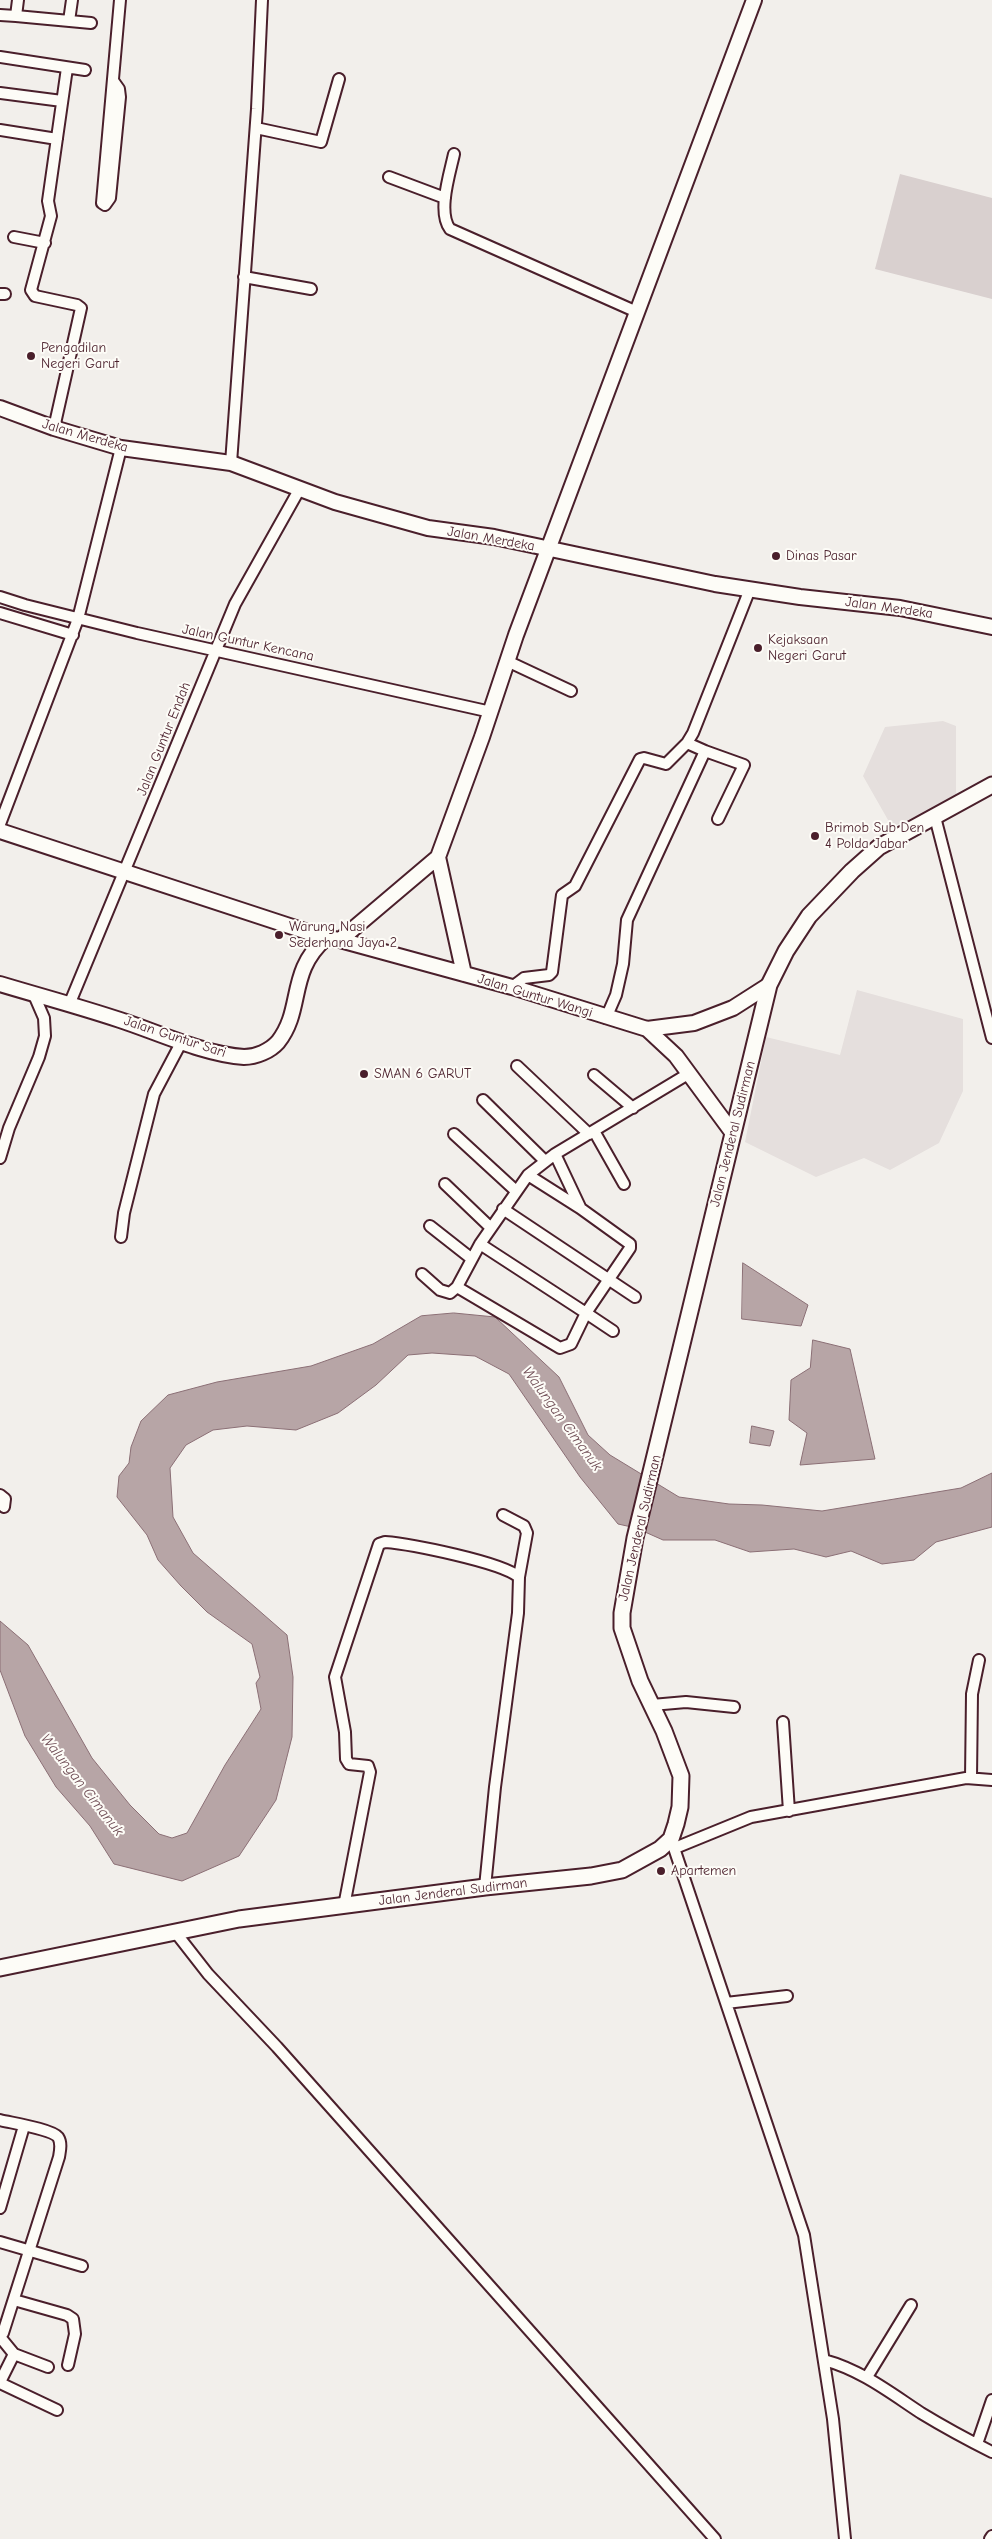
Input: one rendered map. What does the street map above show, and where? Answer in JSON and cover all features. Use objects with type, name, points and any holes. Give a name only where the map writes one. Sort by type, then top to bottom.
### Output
[{"type":"main road","name":"Jalan Jenderal Sudirman","points":[[0,1968],[239,1919],[485,1887],[591,1876],[622,1870],[673,1843],[680,1807],[681,1776],[652,1705],[640,1681],[622,1628],[622,1613],[636,1538],[732,1132],[769,985],[786,951],[822,900],[879,847],[992,786]]},
{"type":"street","points":[[16,16],[18,0]]},
{"type":"street","points":[[70,21],[72,0]]},
{"type":"street","points":[[111,149],[120,97],[119,89],[114,82],[120,0]]},
{"type":"street","points":[[231,463],[256,128],[262,0]]},
{"type":"street","points":[[438,857],[507,661],[754,0]]},
{"type":"street","points":[[0,14],[91,23]]},
{"type":"street","points":[[0,57],[85,70]]},
{"type":"street","points":[[54,428],[81,308],[77,305],[35,296],[32,293],[51,216],[48,201],[67,68]]},
{"type":"street","points":[[256,128],[317,143],[321,142],[339,79]]},
{"type":"street","points":[[0,93],[62,101]]},
{"type":"street","points":[[0,130],[56,139]]},
{"type":"street","points":[[454,154],[445,198],[445,219],[448,227],[454,232],[637,312]]},
{"type":"street","points":[[388,178],[445,198]]},
{"type":"street","points":[[14,237],[45,243]]},
{"type":"street","points":[[244,277],[311,290]]},
{"type":"street","name":"Jalan Merdeka","points":[[0,408],[54,428],[121,448],[231,463],[299,490],[383,517],[428,528],[494,538],[750,589],[900,608],[992,627]]},
{"type":"street","points":[[0,824],[73,635],[121,448]]},
{"type":"street","name":"Jalan Guntur Endah","points":[[69,1005],[241,593],[299,490]]},
{"type":"street","points":[[512,987],[524,978],[549,975],[552,972],[562,895],[575,886],[640,759],[644,758],[666,764],[687,743],[750,589]]},
{"type":"street","name":"Jalan Guntur Kencana","points":[[0,597],[78,619],[490,712]]},
{"type":"street","points":[[0,613],[73,635]]},
{"type":"street","points":[[507,661],[570,691]]},
{"type":"street","points":[[687,743],[744,766],[718,819]]},
{"type":"street","points":[[606,1018],[616,995],[623,964],[626,920],[705,751]]},
{"type":"street","points":[[935,817],[992,1038]]},
{"type":"street","points":[[0,831],[333,939],[464,974]]},
{"type":"street","name":"Jalan Guntur Sari","points":[[0,984],[235,1056],[247,1057],[261,1054],[276,1044],[286,1030],[305,962],[314,948],[333,939],[438,857]]},
{"type":"street","name":"Jalan Guntur Wangi","points":[[438,857],[464,974],[647,1029],[663,1042],[732,1132]]},
{"type":"street","points":[[647,1029],[694,1023],[733,1008],[769,985]]},
{"type":"street","points":[[0,1158],[39,1057],[45,1036],[44,1018],[34,994]]},
{"type":"street","points":[[121,1237],[124,1214],[154,1094],[182,1041]]},
{"type":"street","points":[[517,1066],[592,1132],[624,1184]]},
{"type":"street","points":[[422,1274],[443,1292],[450,1293],[457,1287],[480,1244],[502,1209],[528,1175],[555,1154],[688,1074]]},
{"type":"street","points":[[594,1075],[633,1108]]},
{"type":"street","points":[[483,1100],[545,1161]]},
{"type":"street","points":[[454,1134],[516,1191]]},
{"type":"street","points":[[555,1154],[580,1208]]},
{"type":"street","points":[[457,1287],[560,1348],[572,1344],[586,1313],[610,1281],[630,1248],[630,1244],[580,1208],[528,1175]]},
{"type":"street","points":[[445,1184],[491,1228]]},
{"type":"street","points":[[502,1209],[635,1297]]},
{"type":"street","points":[[430,1226],[472,1259]]},
{"type":"street","points":[[480,1244],[613,1331]]},
{"type":"street","points":[[0,1495],[5,1499],[4,1507]]},
{"type":"street","points":[[485,1887],[495,1786],[518,1613],[519,1577],[527,1532],[524,1526],[503,1515]]},
{"type":"street","points":[[344,1906],[370,1772],[368,1766],[349,1764],[346,1759],[345,1732],[335,1677],[379,1544],[394,1543],[447,1553],[512,1572],[519,1577]]},
{"type":"street","points":[[971,1778],[972,1694],[979,1660]]},
{"type":"street","points":[[652,1705],[686,1702],[734,1707]]},
{"type":"street","points":[[783,1722],[789,1810]]},
{"type":"street","points":[[845,2539],[833,2419],[804,2235],[673,1843],[751,1817],[971,1778],[992,1780]]},
{"type":"street","points":[[176,1933],[208,1974],[276,2047],[715,2539]]},
{"type":"street","points":[[726,2003],[787,1996]]},
{"type":"street","points":[[0,2120],[52,2134],[57,2136],[60,2144],[59,2157],[30,2251],[3,2333],[0,2337],[14,2354],[48,2367]]},
{"type":"street","points":[[0,2208],[24,2126]]},
{"type":"street","points":[[0,2242],[82,2266]]},
{"type":"street","points":[[14,2300],[67,2315],[74,2319],[75,2334],[68,2365]]},
{"type":"street","points":[[867,2377],[911,2305]]},
{"type":"street","points":[[14,2354],[0,2382],[57,2410]]},
{"type":"street","points":[[824,2360],[852,2368],[932,2420],[992,2452]]},
{"type":"street","points":[[977,2444],[992,2400]]},
{"type":"shaded area","points":[[900,174],[992,198],[992,299],[875,269]]},
{"type":"shaded area","points":[[943,721],[956,726],[956,798],[892,827],[863,776],[885,727]]},
{"type":"shaded area","points":[[857,990],[963,1019],[963,1091],[939,1143],[890,1170],[864,1158],[816,1177],[745,1142],[766,1037],[840,1055]]},
{"type":"water","points":[[743,1263],[808,1305],[801,1326],[742,1319]]},
{"type":"water","name":"Walungan Cimanuk","points":[[454,1313],[495,1317],[559,1377],[588,1435],[610,1455],[679,1497],[729,1504],[822,1511],[961,1488],[992,1473],[992,1527],[936,1542],[914,1560],[882,1564],[851,1551],[826,1557],[794,1549],[750,1552],[715,1540],[663,1540],[636,1528],[618,1524],[580,1477],[509,1374],[475,1356],[432,1353],[408,1355],[376,1385],[338,1413],[296,1430],[247,1426],[213,1430],[186,1445],[170,1468],[173,1517],[193,1553],[287,1635],[293,1677],[292,1737],[276,1800],[239,1856],[182,1881],[114,1864],[90,1826],[56,1787],[25,1736],[0,1670],[0,1621],[28,1645],[92,1758],[130,1805],[159,1834],[172,1838],[187,1833],[225,1765],[261,1709],[256,1683],[260,1677],[252,1644],[207,1612],[181,1586],[158,1560],[147,1535],[117,1497],[119,1476],[129,1463],[131,1447],[141,1421],[168,1395],[217,1382],[311,1366],[373,1344],[421,1316]]},
{"type":"water","points":[[813,1340],[850,1349],[875,1459],[800,1465],[807,1433],[789,1420],[791,1380],[810,1368]]},
{"type":"water","points":[[752,1426],[774,1431],[770,1446],[750,1443]]},
{"type":"place","name":"Pengadilan Negeri Garut","points":[[31,356]]},
{"type":"place","name":"Dinas Pasar","points":[[776,556]]},
{"type":"place","name":"Kejaksaan Negeri Garut","points":[[758,648]]},
{"type":"place","name":"Brimob Sub Den 4 Polda Jabar","points":[[815,836]]},
{"type":"place","name":"Warung Nasi Sederhana Jaya 2","points":[[279,935]]},
{"type":"place","name":"SMAN 6 GARUT","points":[[364,1074]]},
{"type":"place","name":"Apartemen","points":[[661,1871]]}]
